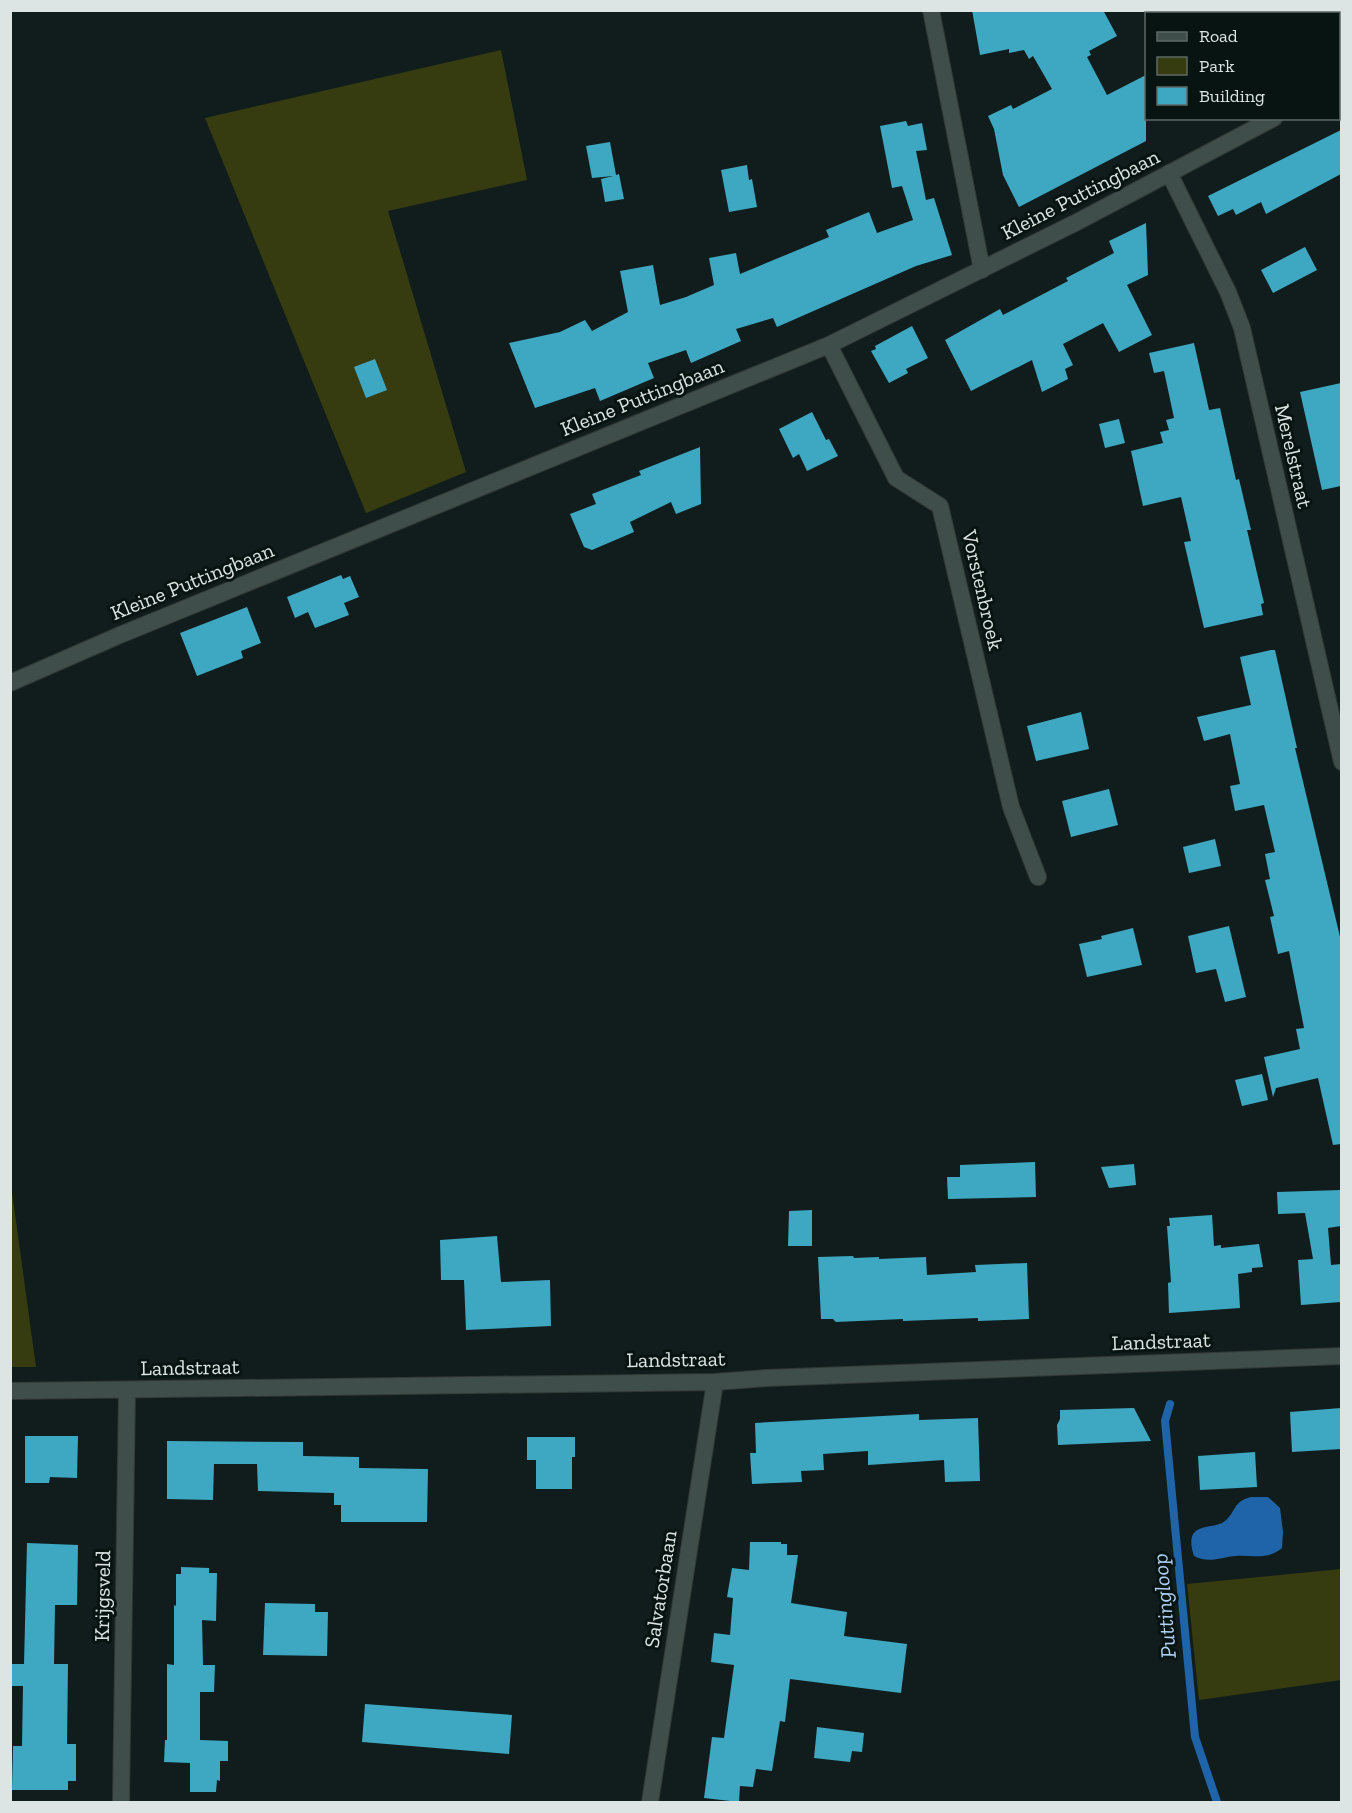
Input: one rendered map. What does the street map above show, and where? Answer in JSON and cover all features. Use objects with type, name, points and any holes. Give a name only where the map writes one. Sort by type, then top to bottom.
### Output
[{"type":"street","points":[[931,10],[982,270]]},
{"type":"street","name":"Kleine Puttingbaan","points":[[10,683],[131,630],[829,345],[982,270],[1270,120]]},
{"type":"street","name":"Merelstraat","points":[[1169,173],[1228,292],[1242,328],[1341,762]]},
{"type":"street","name":"Vorstenbroek","points":[[829,345],[896,478],[940,506],[1011,807],[1038,878]]},
{"type":"street","name":"Landstraat","points":[[10,1391],[715,1382],[767,1378],[1341,1356]]},
{"type":"street","name":"Salvatorbaan","points":[[650,1803],[715,1382]]},
{"type":"street","name":"Krijgsveld","points":[[121,1803],[127,1391]]},
{"type":"green space","points":[[501,50],[527,180],[388,211],[466,472],[366,513],[205,118]]},
{"type":"green space","points":[[11,1185],[36,1367],[11,1367]]},
{"type":"green space","points":[[1341,1569],[1341,1680],[1199,1700],[1187,1584]]},
{"type":"water","points":[[1251,1497],[1268,1497],[1280,1508],[1282,1548],[1277,1552],[1260,1556],[1236,1556],[1210,1560],[1194,1556],[1191,1544],[1192,1536],[1196,1531],[1225,1521],[1241,1501]]},
{"type":"building","points":[[972,10],[1103,10],[1117,36],[1089,51],[1091,55],[1087,57],[1107,95],[1145,76],[1146,141],[1019,207],[1003,175],[994,129],[988,116],[1011,105],[1013,109],[1052,89],[1033,56],[1029,59],[1024,50],[1009,53],[1009,49],[980,55]]},
{"type":"building","points":[[906,121],[908,126],[922,123],[927,150],[916,151],[926,200],[934,198],[952,255],[916,266],[777,327],[773,318],[736,329],[741,341],[691,363],[686,350],[648,363],[654,378],[600,401],[595,388],[535,408],[509,343],[560,332],[585,320],[592,331],[628,312],[620,271],[653,265],[660,305],[714,285],[709,258],[736,253],[740,274],[829,237],[826,230],[869,212],[877,233],[913,220],[902,186],[892,188],[880,126]]},
{"type":"building","points":[[1341,130],[1341,174],[1266,214],[1261,202],[1236,215],[1233,209],[1218,216],[1208,196]]},
{"type":"building","points":[[610,142],[616,175],[619,174],[624,199],[605,202],[601,179],[613,176],[592,178],[586,146]]},
{"type":"building","points":[[747,165],[757,207],[729,212],[721,170]]},
{"type":"building","points":[[1146,223],[1148,275],[1127,285],[1152,335],[1119,352],[1103,323],[1063,344],[1073,365],[1065,369],[1068,379],[1042,392],[1032,360],[971,391],[945,340],[1000,309],[1003,315],[1068,281],[1066,278],[1114,253],[1109,241]]},
{"type":"building","points":[[1305,247],[1317,270],[1273,293],[1261,270]]},
{"type":"building","points":[[912,326],[928,358],[906,369],[908,373],[889,383],[871,351],[876,349],[875,346]]},
{"type":"building","points":[[1194,343],[1209,410],[1220,408],[1236,480],[1239,479],[1251,530],[1247,530],[1264,603],[1261,604],[1263,615],[1204,628],[1184,542],[1191,541],[1181,497],[1143,506],[1131,451],[1163,443],[1160,432],[1169,430],[1166,420],[1174,418],[1164,371],[1154,373],[1149,353]]},
{"type":"building","points":[[375,359],[387,390],[366,398],[354,367]]},
{"type":"building","points":[[1341,383],[1341,486],[1322,490],[1300,392]]},
{"type":"building","points":[[812,412],[826,440],[829,439],[838,456],[807,471],[799,454],[793,458],[779,429]]},
{"type":"building","points":[[1119,419],[1125,443],[1105,448],[1099,424]]},
{"type":"building","points":[[700,447],[701,504],[676,514],[671,502],[630,522],[634,532],[592,550],[584,547],[570,514],[596,504],[592,494],[641,475],[639,471]]},
{"type":"building","points":[[341,575],[343,579],[350,576],[359,597],[344,603],[349,615],[315,628],[308,612],[295,618],[287,597]]},
{"type":"building","points":[[247,607],[261,643],[241,651],[243,658],[197,676],[180,633]]},
{"type":"building","points":[[1275,650],[1297,748],[1295,748],[1341,941],[1341,1144],[1333,1145],[1318,1078],[1276,1088],[1273,1097],[1264,1057],[1300,1049],[1296,1029],[1304,1028],[1289,951],[1278,954],[1270,917],[1274,916],[1265,880],[1270,879],[1265,854],[1275,852],[1264,805],[1235,811],[1230,786],[1240,784],[1230,734],[1204,741],[1197,717],[1251,705],[1240,657]]},
{"type":"building","points":[[1081,712],[1089,749],[1036,761],[1027,726]]},
{"type":"building","points":[[1109,789],[1118,825],[1071,837],[1062,801]]},
{"type":"building","points":[[1215,839],[1221,866],[1189,873],[1183,847]]},
{"type":"building","points":[[1229,926],[1246,997],[1225,1002],[1216,969],[1196,973],[1188,936]]},
{"type":"building","points":[[1133,928],[1142,965],[1087,977],[1079,944]]},
{"type":"building","points":[[1262,1074],[1268,1100],[1242,1106],[1235,1080]]},
{"type":"building","points":[[1035,1162],[1036,1197],[948,1199],[947,1177],[960,1177],[960,1165]]},
{"type":"building","points":[[1134,1164],[1136,1185],[1109,1188],[1101,1167]]},
{"type":"building","points":[[1341,1190],[1341,1226],[1328,1228],[1331,1265],[1341,1264],[1341,1302],[1301,1305],[1298,1260],[1313,1259],[1305,1213],[1278,1214],[1277,1192]]},
{"type":"building","points":[[812,1210],[812,1246],[788,1246],[789,1211]]},
{"type":"building","points":[[1212,1215],[1214,1246],[1221,1245],[1221,1248],[1259,1244],[1263,1267],[1252,1268],[1252,1272],[1238,1274],[1240,1308],[1169,1313],[1168,1283],[1171,1282],[1167,1226],[1170,1226],[1169,1218]]},
{"type":"building","points":[[497,1236],[501,1282],[550,1280],[551,1326],[466,1330],[464,1280],[441,1280],[440,1240]]},
{"type":"building","points":[[853,1256],[854,1258],[879,1257],[879,1259],[926,1257],[927,1275],[976,1272],[975,1265],[1027,1263],[1029,1319],[978,1321],[978,1318],[903,1321],[903,1319],[836,1322],[833,1319],[821,1319],[818,1257]]},
{"type":"building","points":[[1134,1408],[1151,1441],[1058,1445],[1057,1425],[1060,1410]]},
{"type":"building","points":[[1341,1408],[1341,1449],[1292,1452],[1290,1412]]},
{"type":"building","points":[[919,1414],[919,1420],[978,1418],[980,1481],[945,1482],[944,1460],[868,1465],[868,1451],[823,1454],[824,1470],[801,1471],[802,1482],[752,1484],[750,1453],[756,1453],[755,1423]]},
{"type":"building","points":[[25,1436],[78,1436],[77,1478],[50,1477],[49,1483],[25,1483]]},
{"type":"building","points":[[527,1437],[575,1437],[575,1457],[572,1457],[572,1489],[536,1489],[536,1460],[527,1460]]},
{"type":"building","points":[[167,1441],[303,1442],[303,1456],[359,1457],[359,1468],[428,1469],[427,1522],[341,1522],[341,1505],[334,1505],[334,1493],[258,1491],[257,1464],[214,1464],[213,1500],[167,1499]]},
{"type":"building","points":[[1255,1452],[1257,1487],[1200,1490],[1198,1456]]},
{"type":"building","points":[[750,1542],[781,1542],[781,1544],[787,1544],[787,1555],[798,1555],[791,1603],[847,1612],[844,1636],[907,1644],[901,1693],[790,1679],[785,1722],[780,1721],[772,1771],[756,1769],[753,1787],[740,1786],[739,1802],[704,1798],[712,1737],[724,1738],[734,1665],[711,1662],[714,1633],[730,1635],[733,1598],[727,1597],[732,1568],[749,1570]]},
{"type":"building","points":[[27,1543],[78,1545],[77,1605],[55,1605],[54,1664],[68,1664],[67,1744],[76,1744],[76,1781],[68,1781],[68,1790],[12,1790],[13,1746],[22,1746],[23,1686],[10,1686],[11,1664],[24,1664]]},
{"type":"building","points":[[181,1567],[209,1568],[209,1573],[217,1573],[216,1621],[202,1620],[203,1665],[215,1665],[214,1692],[200,1692],[200,1740],[228,1741],[228,1761],[220,1761],[220,1781],[217,1780],[216,1792],[190,1792],[190,1763],[164,1762],[165,1740],[167,1740],[167,1664],[174,1665],[176,1574],[181,1574]]},
{"type":"building","points":[[265,1603],[315,1604],[315,1612],[328,1612],[327,1656],[263,1655]]},
{"type":"building","points":[[365,1704],[512,1715],[509,1754],[362,1742]]},
{"type":"building","points":[[817,1727],[864,1733],[862,1752],[852,1751],[850,1762],[814,1758]]},
{"type":"waterway","name":"Puttingloop","points":[[1170,1404],[1165,1421],[1195,1737],[1217,1802]]}]
